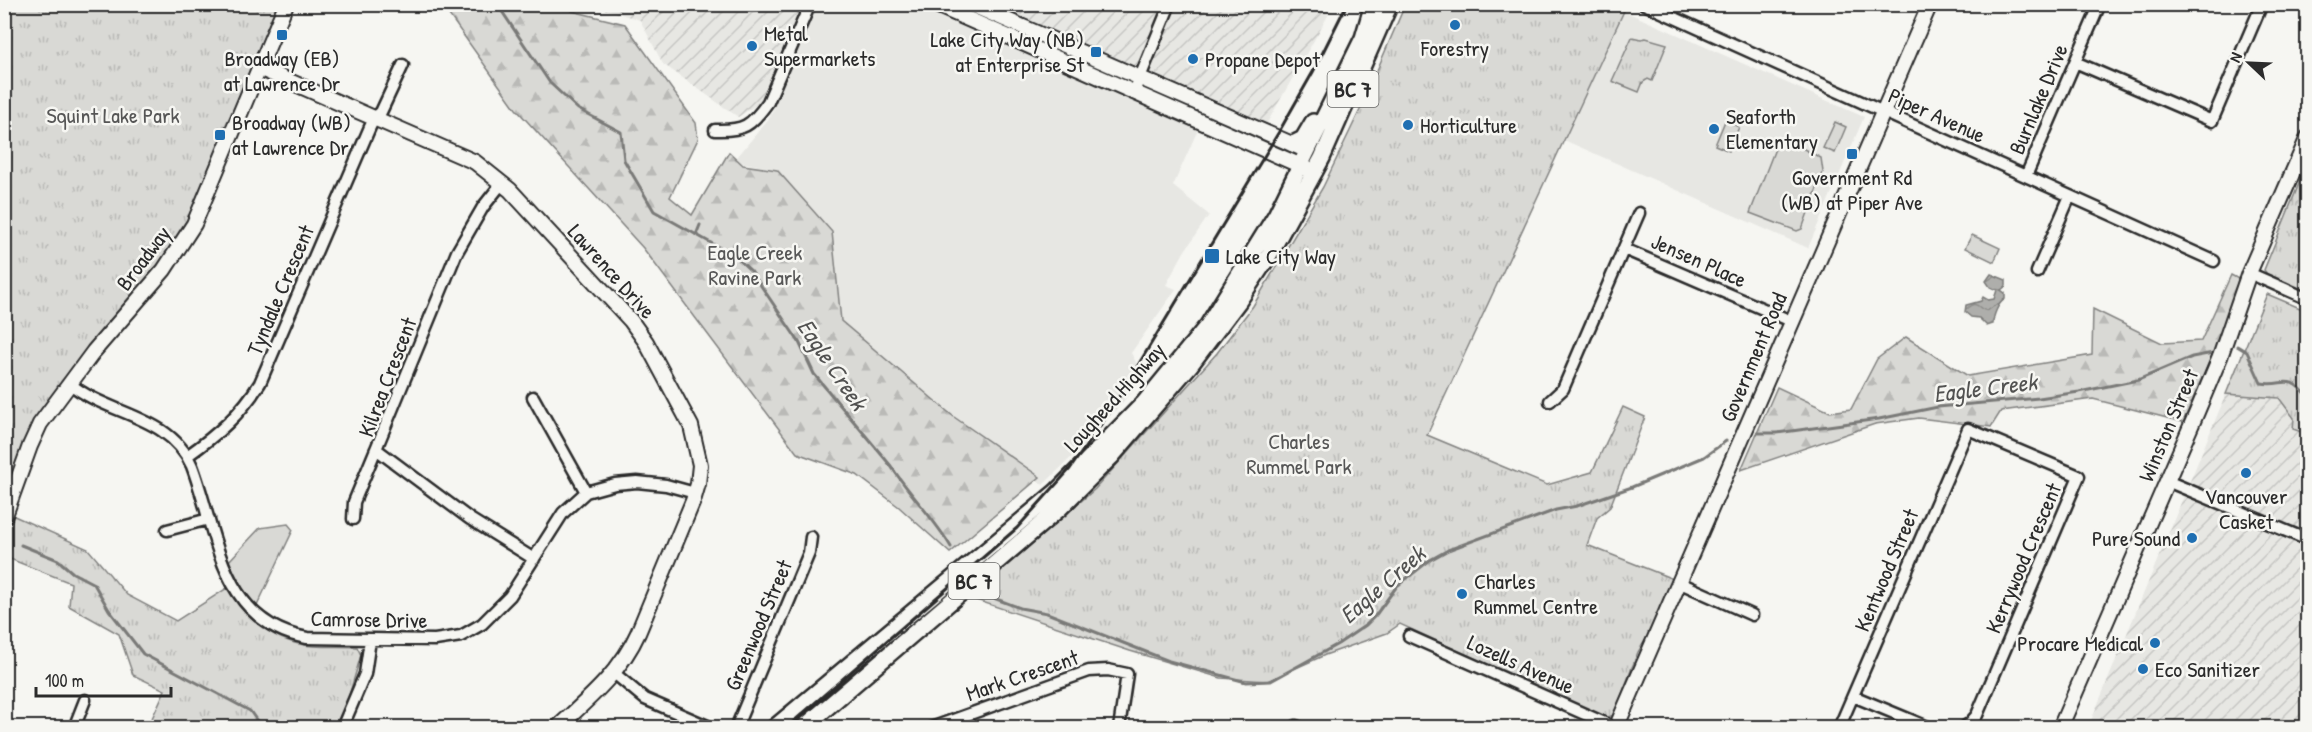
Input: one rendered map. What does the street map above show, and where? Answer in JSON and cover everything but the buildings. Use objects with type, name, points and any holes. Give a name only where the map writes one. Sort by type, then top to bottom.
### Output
[{"type":"main road","name":"Lougheed Highway","points":[[803,728],[1060,508],[1111,457],[1191,364],[1238,302],[1268,257],[1315,154],[1390,4]]},
{"type":"main road","name":"Lougheed Highway","points":[[1315,154],[1363,38],[1372,8]]},
{"type":"main road","points":[[1293,144],[1303,139],[1308,132],[1361,18],[1372,8]]},
{"type":"main road","name":"Lougheed Highway","points":[[774,728],[1056,492],[1144,403],[1219,308],[1276,215],[1308,169]]},
{"type":"street","name":"Broadway","points":[[4,518],[35,436],[49,411],[104,339],[153,284],[194,224],[286,4]]},
{"type":"street","points":[[715,130],[732,131],[747,127],[758,116],[768,102],[810,4]]},
{"type":"street","points":[[934,4],[1308,169]]},
{"type":"street","points":[[970,4],[1315,154]]},
{"type":"street","points":[[1134,92],[1170,4]]},
{"type":"street","name":"Piper Avenue","points":[[1644,4],[2214,261]]},
{"type":"street","name":"Government Road","points":[[1616,727],[1930,4]]},
{"type":"street","name":"Burnlake Drive","points":[[2026,176],[2100,4]]},
{"type":"street","points":[[2075,62],[2212,121],[2262,4]]},
{"type":"street","name":"Tyndale Crescent","points":[[187,456],[213,438],[236,417],[260,383],[375,117],[381,111],[403,65]]},
{"type":"street","name":"Lawrence Drive","points":[[259,68],[463,155],[502,183],[626,314],[642,337],[695,438],[700,465],[695,493],[633,644],[614,673],[557,728]]},
{"type":"street","name":"Winston Street","points":[[2060,728],[2220,357],[2249,273],[2307,137]]},
{"type":"street","name":"Kilrea Crescent","points":[[502,183],[483,207],[457,252],[376,449],[470,519],[534,559]]},
{"type":"street","points":[[2037,272],[2070,196]]},
{"type":"street","name":"Jensen Place","points":[[1550,401],[1563,389],[1640,213]]},
{"type":"street","name":"Jensen Place","points":[[1624,249],[1791,321]]},
{"type":"street","points":[[2249,273],[2307,299]]},
{"type":"street","name":"Camrose Drive","points":[[69,383],[83,393],[155,425],[171,437],[187,456],[229,578],[240,598],[261,620],[280,631],[295,636],[315,639],[435,640],[468,633],[482,624],[510,596],[563,513],[586,492],[615,484],[636,482],[666,485],[695,493]]},
{"type":"street","points":[[533,397],[586,492]]},
{"type":"street","name":"Kentwood Street","points":[[1839,728],[1968,429]]},
{"type":"street","name":"Kerrywood Crescent","points":[[1963,728],[1977,715],[2079,476],[1968,429]]},
{"type":"street","points":[[354,519],[354,502],[376,449]]},
{"type":"street","points":[[2167,481],[2307,540]]},
{"type":"street","points":[[166,530],[209,519]]},
{"type":"street","name":"Greenwood Street","points":[[736,728],[809,553],[811,537]]},
{"type":"street","points":[[1678,582],[1752,615]]},
{"type":"street","name":"Lozells Avenue","points":[[1409,636],[1616,727]]},
{"type":"street","points":[[342,728],[365,674],[370,640]]},
{"type":"street","name":"Mark Crescent","points":[[931,728],[1089,671],[1108,670],[1127,674],[1119,728]]},
{"type":"street","points":[[614,673],[645,699],[712,728]]},
{"type":"street","points":[[1853,696],[1930,728]]},
{"type":"street","points":[[74,728],[85,700]]},
{"type":"shaded area","points":[[801,4],[759,103],[738,117],[663,64],[640,20],[591,5]]},
{"type":"shaded area","points":[[818,5],[919,5],[1199,127],[1173,186],[1209,215],[1184,252],[1166,285],[1176,289],[1131,353],[1144,378],[1090,439],[1043,485],[954,417],[841,321],[832,232],[777,170],[734,161],[770,117]]},
{"type":"shaded area","points":[[980,5],[1334,5],[1267,123],[1166,84]]},
{"type":"shaded area","name":"Seaforth Elementary","points":[[1624,11],[1864,117],[1808,248],[1564,140]]},
{"type":"shaded area","points":[[2226,394],[2279,398],[2294,419],[2293,429],[2307,434],[2307,727],[2088,728]]},
{"type":"green space","name":"Charles Rummel Park","points":[[1608,4],[1624,11],[1427,435],[1547,485],[1592,472],[1623,407],[1645,417],[1610,507],[1597,518],[1587,545],[1673,579],[1648,636],[1638,652],[1614,715],[1605,718],[1400,624],[1387,633],[1325,655],[1267,681],[1221,678],[1130,651],[970,598],[1095,489],[1217,353],[1253,306],[1323,187],[1360,110],[1405,5]]},
{"type":"green space","name":"Squint Lake Park","points":[[5,5],[280,5],[240,100],[219,141],[218,153],[190,219],[170,254],[79,361],[5,502]]},
{"type":"green space","name":"Eagle Creek Ravine Park","points":[[442,5],[567,5],[572,11],[625,24],[696,123],[698,139],[670,197],[692,215],[729,152],[743,165],[777,170],[832,232],[841,321],[954,417],[1040,477],[950,553],[899,507],[857,475],[797,453],[643,248],[516,109]]},
{"type":"green space","points":[[1632,37],[1667,44],[1652,81],[1648,79],[1643,82],[1639,92],[1612,81]]},
{"type":"green space","points":[[1725,121],[1739,127],[1729,151],[1715,145]]},
{"type":"green space","points":[[1835,122],[1846,127],[1835,153],[1823,148]]},
{"type":"green space","points":[[1783,138],[1821,158],[1823,172],[1802,229],[1797,231],[1750,213],[1778,141]]},
{"type":"green space","points":[[2305,169],[2308,170],[2307,292],[2267,274],[2264,270]]},
{"type":"green space","points":[[1972,235],[2000,248],[1994,262],[1965,248]]},
{"type":"green space","points":[[2231,275],[2244,282],[2183,422],[2093,399],[2001,411],[1991,427],[1919,418],[1875,424],[1741,470],[1777,387],[1830,412],[1851,409],[1877,359],[1906,337],[1968,376],[2092,355],[2093,309],[2162,343],[2201,341]]},
{"type":"green space","points":[[2267,294],[2307,311],[2307,434],[2293,429],[2294,418],[2279,398],[2226,394]]},
{"type":"green space","points":[[12,515],[88,549],[127,595],[176,621],[227,588],[243,610],[263,628],[275,635],[300,644],[357,647],[361,655],[348,699],[335,727],[148,727],[165,690],[133,675],[119,634],[69,606],[71,583],[5,557],[5,537]]},
{"type":"green space","points":[[288,524],[293,530],[256,608],[245,595],[229,561],[260,528]]},
{"type":"water","points":[[1991,274],[2006,280],[2006,286],[2001,290],[2005,293],[2005,299],[1996,310],[1993,324],[1987,326],[1979,318],[1971,317],[1965,312],[1966,305],[1981,301],[1983,297],[1988,300],[1994,299],[1997,290],[1990,287],[1986,281]]},
{"type":"waterway","name":"Eagle Creek","points":[[497,4],[550,83],[578,109],[621,132],[624,160],[654,211],[736,257],[751,271],[799,342],[814,374],[891,466],[951,547]]},
{"type":"waterway","points":[[696,235],[700,225]]},
{"type":"waterway","name":"Eagle Creek","points":[[2237,346],[2247,352],[2261,383],[2290,383],[2301,389],[2308,397]]},
{"type":"waterway","name":"Eagle Creek","points":[[1757,433],[1777,433],[1879,419],[1938,407],[2079,392],[2138,380],[2192,357],[2213,353]]},
{"type":"waterway","name":"Eagle Creek","points":[[991,597],[1020,608],[1047,613],[1169,661],[1246,682],[1271,681],[1338,644],[1366,625],[1397,586],[1430,560],[1448,550],[1556,510],[1577,506],[1632,487],[1704,457],[1726,441]]},
{"type":"waterway","points":[[21,545],[58,560],[73,573],[94,584],[109,610],[143,654],[250,711],[262,728]]},
{"type":"railway","points":[[786,728],[1017,528],[1070,469],[1111,410],[1280,130],[1313,72],[1347,4]]},
{"type":"place","name":"Forestry","points":[[1455,25]]},
{"type":"place","name":"Broadway (EB) at Lawrence Dr","points":[[282,35]]},
{"type":"place","name":"Metal Supermarkets","points":[[752,46]]},
{"type":"place","name":"Lake City Way (NB) at Enterprise St","points":[[1096,52]]},
{"type":"place","name":"Propane Depot","points":[[1193,59]]},
{"type":"place","name":"Horticulture","points":[[1408,125]]},
{"type":"place","name":"Seaforth Elementary","points":[[1714,129]]},
{"type":"place","name":"Broadway (WB) at Lawrence Dr","points":[[220,135]]},
{"type":"place","name":"Government Rd (WB) at Piper Ave","points":[[1852,154]]},
{"type":"place","name":"Lake City Way","points":[[1212,256]]},
{"type":"place","name":"Vancouver Casket","points":[[2246,473]]},
{"type":"place","name":"Pure Sound","points":[[2192,538]]},
{"type":"place","name":"Charles Rummel Centre","points":[[1462,594]]},
{"type":"place","name":"Procare Medical","points":[[2155,643]]},
{"type":"place","name":"Eco Sanitizer","points":[[2143,669]]}]
